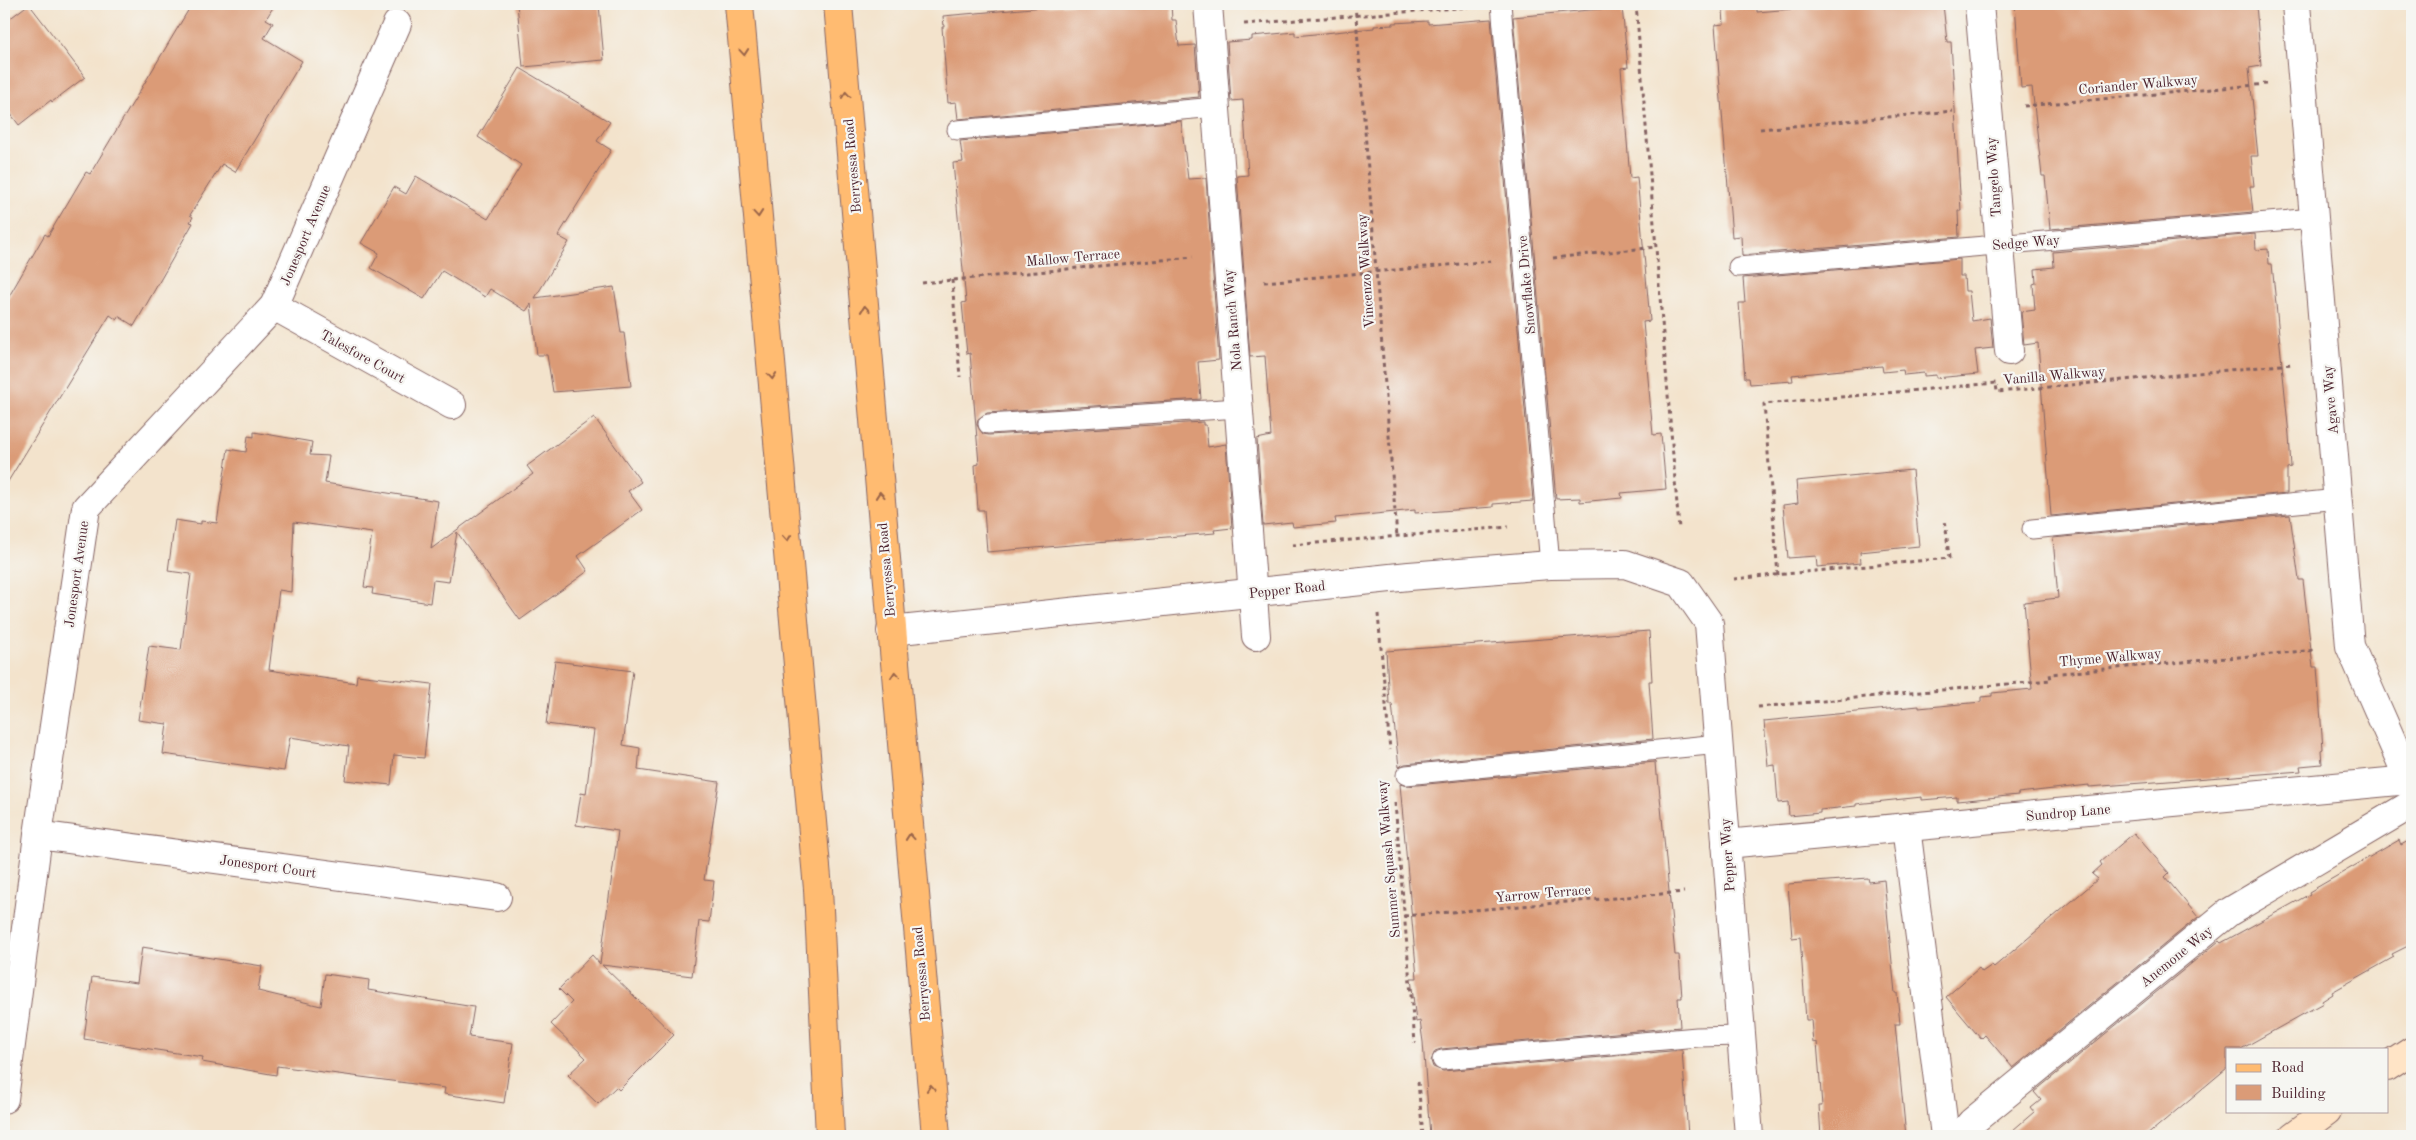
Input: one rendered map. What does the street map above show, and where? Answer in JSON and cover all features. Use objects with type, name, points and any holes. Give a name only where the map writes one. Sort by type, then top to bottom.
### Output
[{"type":"main road","points":[[739,4],[818,889],[830,1136]]},
{"type":"main road","name":"Berryessa Road","points":[[838,4],[936,1136]]},
{"type":"main road","points":[[2388,1066],[2412,1051]]},
{"type":"main road","points":[[2293,1136],[2325,1112]]},
{"type":"street","name":"Tangelo Way","points":[[1980,4],[2008,351]]},
{"type":"street","name":"Agave Way","points":[[2296,4],[2350,646],[2411,789]]},
{"type":"street","name":"Nola Ranch Way","points":[[1208,16],[1256,636]]},
{"type":"street","name":"Jonesport Avenue","points":[[4,1099],[38,835],[86,508],[274,306],[397,24]]},
{"type":"street","name":"Talesfore Court","points":[[274,306],[452,405]]},
{"type":"street","name":"Pepper Road","points":[[891,631],[1374,580],[1550,565],[1625,564],[1682,583]]},
{"type":"street","name":"Pepper Way","points":[[1682,583],[1709,623],[1749,1136]]},
{"type":"street","name":"Sundrop Lane","points":[[1726,844],[1906,827],[2411,789]]},
{"type":"street","name":"Anemone Way","points":[[1960,1136],[1972,1122],[2229,912],[2411,789]]},
{"type":"street","points":[[1906,827],[1945,1136]]},
{"type":"street","name":"Jonesport Court","points":[[38,835],[497,897]]},
{"type":"lane","name":"Snowflake Drive","points":[[1501,4],[1550,565]]},
{"type":"lane","points":[[957,130],[1216,107]]},
{"type":"lane","name":"Sedge Way","points":[[1738,266],[2314,218]]},
{"type":"lane","points":[[988,424],[1239,408]]},
{"type":"lane","points":[[2032,528],[2338,499]]},
{"type":"lane","points":[[1406,774],[1719,744]]},
{"type":"lane","points":[[1442,1060],[1697,1037],[1741,1036]]},
{"type":"path","name":"Vincenzo Walkway","points":[[1355,4],[1396,537]]},
{"type":"path","points":[[1636,4],[1679,529]]},
{"type":"path","points":[[1208,16],[1356,15],[1476,6]]},
{"type":"path","name":"Coriander Walkway","points":[[2018,106],[2270,84]]},
{"type":"path","points":[[1760,129],[1958,110]]},
{"type":"path","points":[[1548,259],[1656,247]]},
{"type":"path","name":"Mallow Terrace","points":[[922,282],[1226,253]]},
{"type":"path","points":[[1229,285],[1500,261]]},
{"type":"path","points":[[952,280],[960,377]]},
{"type":"path","name":"Vanilla Walkway","points":[[1778,575],[1764,404],[1996,383],[1996,392],[2294,364]]},
{"type":"path","points":[[1734,580],[1949,558],[1945,519]]},
{"type":"path","points":[[1292,546],[1508,527]]},
{"type":"path","points":[[1374,580],[1390,751]]},
{"type":"path","name":"Thyme Walkway","points":[[1758,707],[2051,680],[2050,674],[2350,646]]},
{"type":"path","name":"Summer Squash Walkway","points":[[1394,800],[1416,1050]]},
{"type":"path","name":"Yarrow Terrace","points":[[1404,916],[1684,892]]},
{"type":"path","points":[[1418,1079],[1423,1136]]},
{"type":"building","points":[[29,4],[85,77],[19,125],[4,105],[4,23]]},
{"type":"building","points":[[192,4],[275,4],[266,19],[273,23],[264,38],[302,61],[235,172],[222,164],[190,215],[193,217],[190,222],[193,223],[134,326],[118,316],[117,320],[110,315],[4,488],[4,305],[45,234],[48,236],[86,172],[90,174]]},
{"type":"building","points":[[517,4],[599,4],[604,60],[523,67]]},
{"type":"building","points":[[1077,4],[1171,4],[1172,20],[1176,20],[1179,46],[1195,45],[1199,97],[958,119],[956,102],[948,103],[942,27],[944,27],[943,16]]},
{"type":"building","points":[[1850,4],[1943,4],[1947,42],[1951,42],[1961,211],[1958,211],[1959,237],[1742,255],[1741,236],[1732,237],[1715,25],[1724,24],[1723,10],[1757,7],[1757,12]]},
{"type":"building","points":[[2015,4],[2256,4],[2261,66],[2249,68],[2258,156],[2251,156],[2254,186],[2250,186],[2253,212],[2050,229],[2045,176],[2042,176],[2032,87],[2021,88]]},
{"type":"building","points":[[1622,7],[1628,67],[1621,68],[1630,178],[1637,177],[1650,321],[1643,322],[1653,435],[1661,434],[1666,489],[1621,493],[1622,498],[1580,502],[1580,498],[1556,499],[1513,17]]},
{"type":"building","points":[[1491,19],[1533,501],[1493,504],[1493,507],[1415,513],[1415,510],[1335,518],[1336,523],[1293,527],[1292,522],[1263,525],[1257,439],[1271,436],[1265,356],[1250,357],[1237,176],[1248,175],[1243,100],[1231,101],[1227,42],[1252,40],[1252,36],[1295,32],[1295,36],[1374,28],[1374,26],[1393,25],[1393,23],[1428,21],[1428,24]]},
{"type":"building","points":[[520,68],[610,122],[597,141],[611,150],[558,236],[569,242],[535,298],[614,287],[621,333],[624,333],[631,386],[553,392],[547,355],[537,355],[531,304],[526,311],[490,289],[485,297],[442,271],[424,299],[371,268],[379,253],[361,243],[394,187],[406,194],[416,176],[488,219],[521,165],[478,137]]},
{"type":"building","points":[[1181,121],[1188,179],[1206,178],[1219,360],[1198,362],[1201,399],[987,413],[978,419],[977,425],[983,434],[989,435],[1203,422],[1203,425],[1206,425],[1208,447],[1226,444],[1232,528],[1214,530],[1215,533],[987,552],[984,510],[978,510],[975,465],[979,464],[970,353],[967,354],[962,303],[966,302],[953,163],[963,162],[960,141]]},
{"type":"building","points":[[2255,234],[2256,250],[2268,249],[2269,264],[2272,264],[2289,435],[2291,467],[2287,468],[2287,493],[2051,516],[2038,343],[2024,345],[2021,312],[2035,310],[2033,284],[2036,283],[2035,269],[2054,267],[2053,252]]},
{"type":"building","points":[[1960,259],[1960,276],[1964,276],[1965,291],[1969,291],[1972,321],[1990,318],[1993,348],[1975,350],[1978,374],[1936,378],[1936,375],[1924,376],[1924,373],[1904,375],[1903,370],[1883,372],[1882,366],[1792,375],[1793,381],[1750,384],[1749,378],[1745,378],[1739,303],[1745,303],[1743,278]]},
{"type":"building","points":[[594,417],[641,482],[628,491],[642,510],[578,556],[588,571],[520,620],[457,532],[449,582],[433,580],[430,603],[372,594],[373,588],[364,587],[372,533],[294,522],[291,592],[279,590],[269,670],[356,683],[357,675],[432,684],[424,758],[394,755],[391,785],[345,780],[349,746],[290,737],[284,771],[163,754],[167,724],[138,720],[149,646],[181,650],[191,574],[168,571],[175,520],[201,524],[201,521],[217,523],[228,449],[246,452],[248,436],[254,437],[254,432],[312,442],[310,455],[329,456],[325,483],[438,501],[431,549],[533,474],[527,466]]},
{"type":"building","points":[[1912,470],[1919,546],[1860,552],[1861,563],[1817,567],[1816,556],[1788,558],[1783,505],[1798,503],[1796,481]]},
{"type":"building","points":[[2290,515],[2299,580],[2303,580],[2313,667],[2317,667],[2323,749],[2321,750],[2322,764],[2300,766],[2301,771],[2089,787],[2089,785],[1957,801],[1957,797],[1922,800],[1922,797],[1856,804],[1856,806],[1820,810],[1820,813],[1789,816],[1788,802],[1778,803],[1775,765],[1768,766],[1764,721],[1981,702],[1981,697],[1992,696],[1992,693],[2032,689],[2024,602],[2058,598],[2053,538]]},
{"type":"building","points":[[1649,631],[1652,681],[1649,681],[1653,739],[1405,764],[1399,767],[1392,704],[1389,704],[1386,651]]},
{"type":"building","points":[[555,661],[633,671],[623,745],[640,748],[638,770],[719,782],[704,880],[714,881],[709,922],[699,921],[692,976],[602,965],[674,1035],[619,1090],[616,1087],[598,1104],[568,1075],[586,1058],[551,1024],[572,1002],[559,989],[592,955],[600,964],[618,831],[576,825],[581,793],[586,794],[594,730],[546,724]]},
{"type":"building","points":[[1655,762],[1656,775],[1658,775],[1675,955],[1679,955],[1682,998],[1678,998],[1680,1027],[1441,1049],[1435,1051],[1431,1061],[1433,1067],[1443,1071],[1682,1050],[1688,1136],[1430,1136],[1423,1042],[1420,1021],[1416,1022],[1411,978],[1417,978],[1400,784],[1407,786]]},
{"type":"building","points":[[2134,833],[2169,873],[2165,877],[2198,917],[2013,1068],[1985,1035],[1981,1039],[1946,997],[1979,968],[1982,972],[1992,965],[1994,967],[2098,879],[2092,874],[2102,865],[2100,862]]},
{"type":"building","points":[[2412,839],[2412,944],[2392,954],[2394,957],[2332,992],[2333,994],[2322,1001],[2323,1003],[2243,1048],[2226,1048],[2226,1069],[2146,1136],[2006,1136],[2034,1112],[2031,1108],[2041,1100],[2034,1092],[2219,941],[2221,943],[2310,894],[2309,892],[2399,840],[2401,845]]},
{"type":"building","points":[[1868,878],[1869,882],[1884,880],[1895,993],[1897,993],[1900,1024],[1895,1024],[1906,1136],[1821,1136],[1819,1106],[1822,1106],[1817,1042],[1813,1043],[1811,1020],[1806,1020],[1800,937],[1792,938],[1788,884]]},
{"type":"building","points":[[142,947],[262,966],[258,991],[321,1006],[325,974],[369,980],[368,990],[474,1007],[469,1037],[513,1043],[504,1103],[444,1094],[445,1088],[277,1066],[276,1075],[202,1062],[203,1057],[84,1039],[92,977],[137,983]]}]
